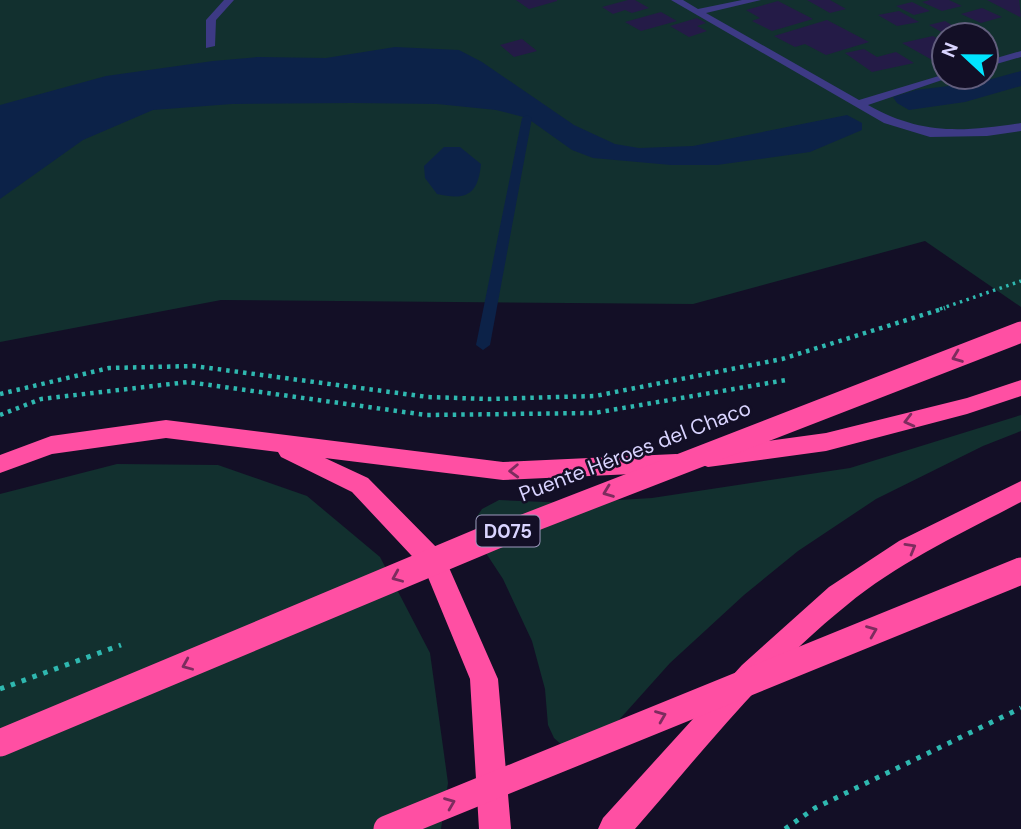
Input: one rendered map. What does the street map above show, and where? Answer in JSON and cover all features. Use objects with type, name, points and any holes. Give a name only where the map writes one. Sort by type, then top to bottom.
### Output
[{"type":"highway","name":"Puente Héroes del Chaco","points":[[0,743],[514,528],[1021,332]]},
{"type":"highway","points":[[0,464],[51,445],[166,429],[503,471],[666,464],[826,442],[967,406],[1021,388]]},
{"type":"highway","points":[[272,442],[360,485],[434,562],[484,679],[495,829]]},
{"type":"highway","points":[[614,829],[752,675],[838,596],[908,549],[1021,491]]},
{"type":"highway","points":[[387,829],[1021,571]]},
{"type":"street","points":[[210,46],[211,20],[229,0]]},
{"type":"street","points":[[676,0],[888,121],[930,132],[987,132],[1021,127]]},
{"type":"street","points":[[697,12],[756,0]]},
{"type":"street","points":[[1000,60],[1021,54]]},
{"type":"street","points":[[858,104],[930,82]]},
{"type":"path","points":[[0,394],[109,368],[194,366],[428,397],[488,399],[595,396],[782,359],[887,328],[1021,281]]},
{"type":"path","points":[[0,415],[41,399],[188,382],[426,415],[594,413],[787,380]]},
{"type":"path","points":[[785,829],[815,808],[1021,709]]},
{"type":"green space","points":[[0,0],[1021,0],[1021,307],[925,241],[693,304],[221,300],[0,342]]},
{"type":"green space","points":[[1021,415],[1021,431],[983,446],[876,499],[798,551],[744,595],[670,663],[601,740],[564,747],[554,738],[548,725],[545,689],[532,641],[503,579],[480,544],[475,530],[476,518],[482,509],[499,500],[570,503],[652,498],[850,468]]},
{"type":"green space","points":[[117,464],[218,465],[307,496],[380,557],[430,653],[448,783],[441,829],[0,829],[0,494]]},
{"type":"water","points":[[395,47],[459,50],[482,62],[574,125],[615,144],[639,148],[693,146],[847,115],[862,123],[862,130],[810,152],[717,165],[671,165],[593,158],[572,150],[527,118],[496,110],[437,104],[352,103],[232,104],[153,110],[83,140],[0,199],[0,105],[106,76],[213,61],[258,57],[326,58]]},
{"type":"water","points":[[1021,71],[1021,86],[965,102],[909,110],[897,103],[893,97],[930,88],[930,91],[1000,91],[1000,77]]},
{"type":"water","points":[[444,147],[460,147],[481,164],[477,182],[469,193],[456,196],[437,194],[425,178],[424,166]]},
{"type":"building","points":[[516,0],[557,0],[557,1],[529,9]]},
{"type":"building","points":[[635,0],[649,8],[632,13],[625,10],[613,14],[602,7]]},
{"type":"building","points":[[807,0],[830,0],[846,9],[830,13]]},
{"type":"building","points":[[949,0],[962,6],[942,11],[922,2]]},
{"type":"building","points":[[987,0],[1019,0],[1021,16],[1020,17]]},
{"type":"building","points":[[778,1],[813,19],[772,31],[752,21],[760,18],[746,10]]},
{"type":"building","points":[[912,2],[930,11],[914,15],[896,6]]},
{"type":"building","points":[[982,8],[1002,17],[977,21],[961,14]]},
{"type":"building","points":[[899,11],[919,22],[897,26],[878,15]]},
{"type":"building","points":[[661,12],[677,21],[641,31],[625,22]]},
{"type":"building","points":[[697,18],[706,23],[697,26],[707,31],[689,37],[670,26]]},
{"type":"building","points":[[827,20],[869,42],[826,55],[805,44],[795,47],[774,36]]},
{"type":"building","points":[[930,37],[930,59],[902,43]]},
{"type":"building","points":[[522,39],[537,51],[514,57],[500,45]]},
{"type":"building","points":[[864,49],[877,57],[896,52],[914,63],[872,72],[845,53]]},
{"type":"waterway","points":[[483,345],[527,118]]}]
